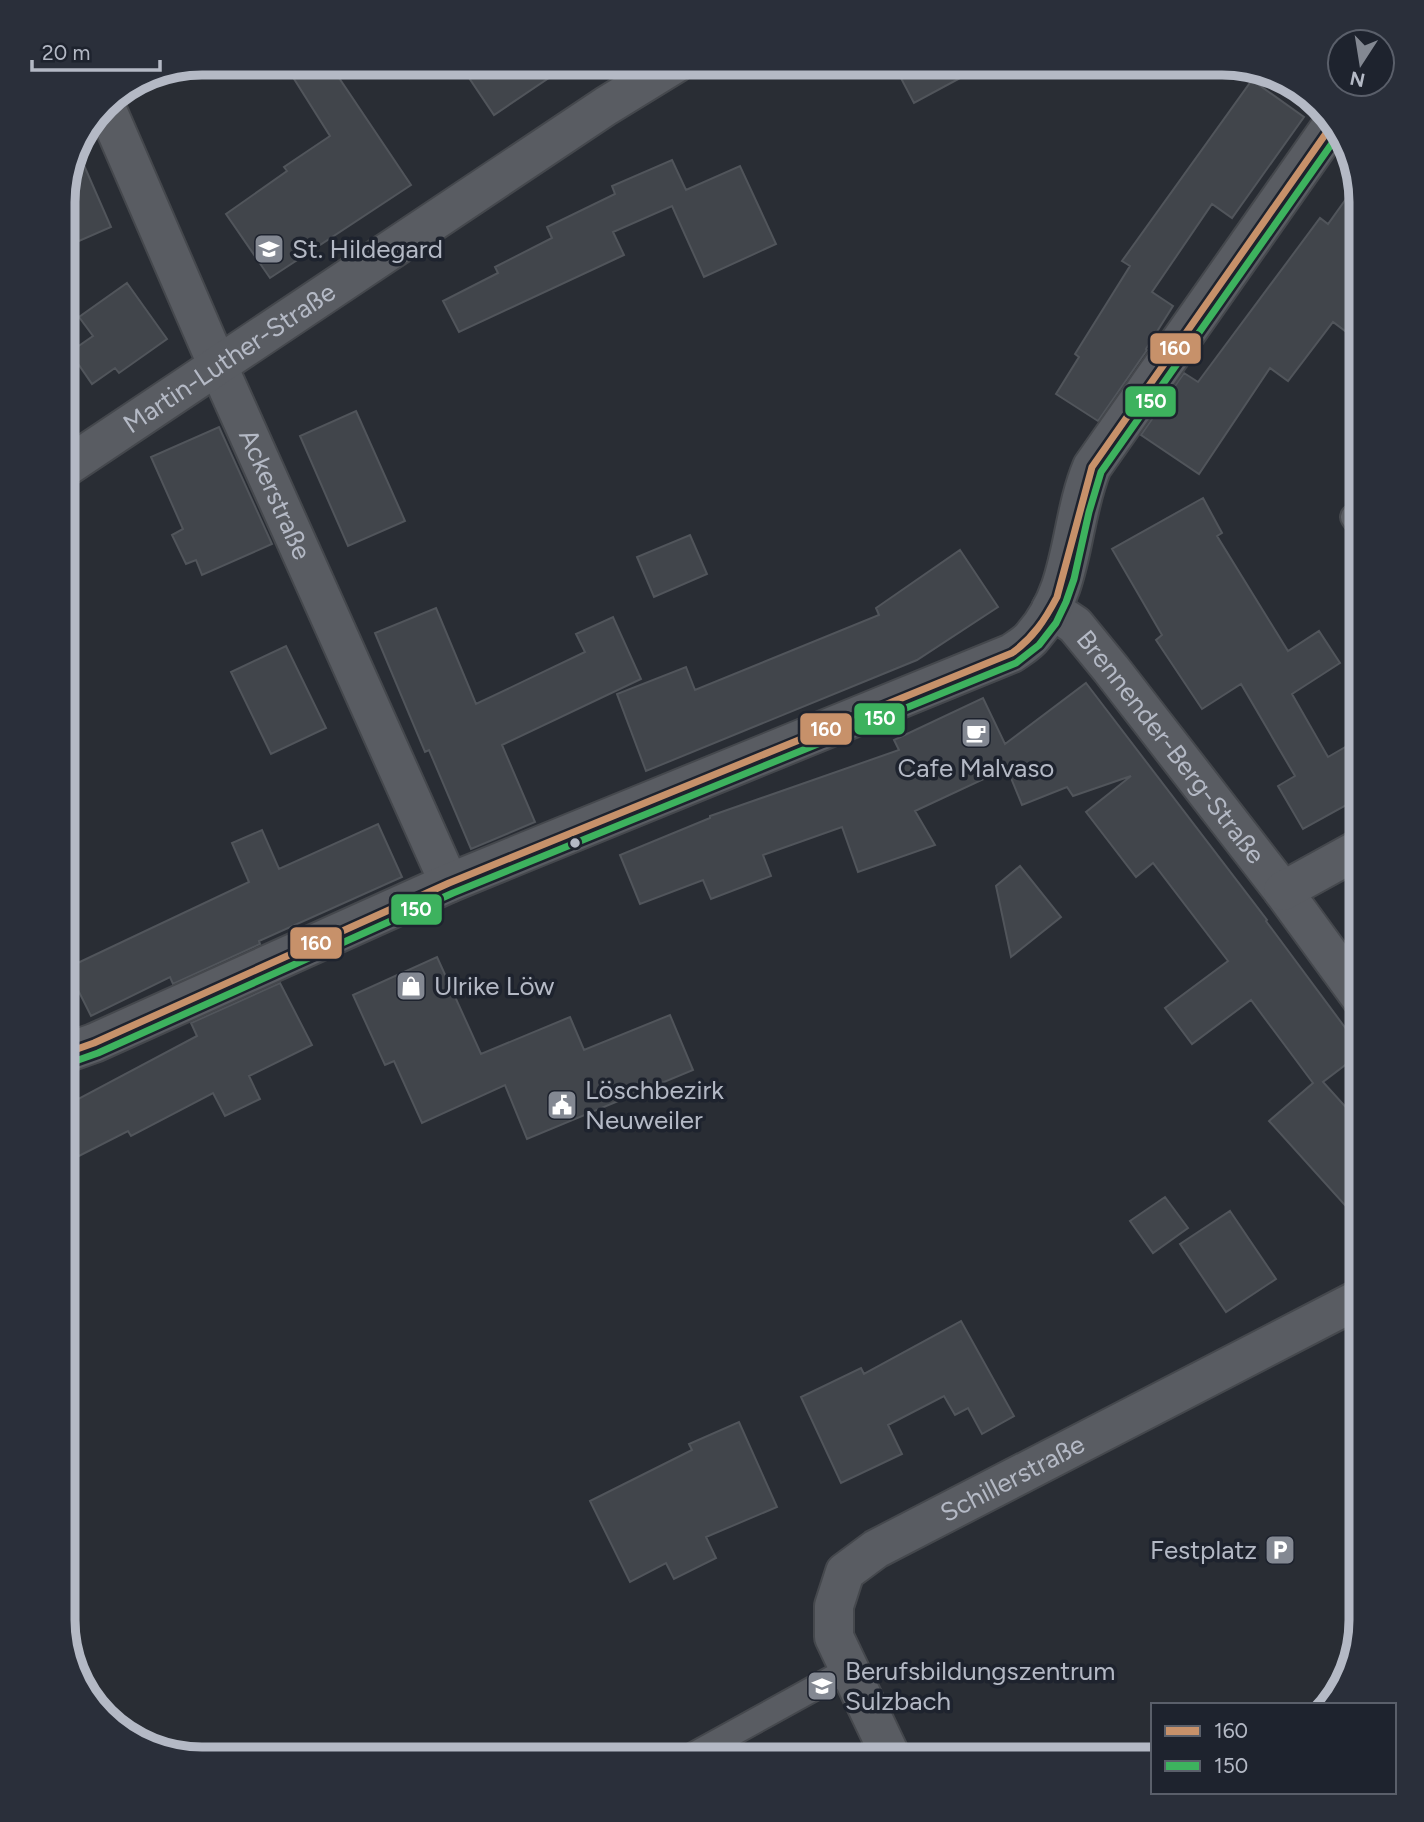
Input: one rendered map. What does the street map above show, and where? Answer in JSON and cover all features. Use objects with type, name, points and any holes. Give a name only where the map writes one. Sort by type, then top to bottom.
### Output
[{"type":"street","name":"Martin-Luther-Straße","points":[[76,460],[217,364],[655,76]]},
{"type":"street","name":"Ackerstraße","points":[[110,116],[217,364],[449,883]]},
{"type":"street","points":[[75,1050],[94,1044],[449,883],[1012,653],[1033,637],[1051,609],[1064,579],[1082,491],[1092,467],[1327,132]]},
{"type":"street","name":"Brennender-Berg-Straße","points":[[1051,609],[1074,625],[1111,669],[1283,891],[1349,982]]},
{"type":"street","points":[[1283,891],[1349,855]]},
{"type":"street","name":"Schillerstraße","points":[[886,1747],[834,1637],[834,1606],[845,1573],[876,1549],[1349,1304]]},
{"type":"lane","points":[[708,1747],[849,1669]]},
{"type":"building","points":[[292,76],[338,76],[411,185],[270,278],[226,214],[287,171],[284,167],[330,136]]},
{"type":"building","points":[[468,76],[552,76],[494,115]]},
{"type":"building","points":[[900,76],[964,76],[914,103]]},
{"type":"building","points":[[1252,80],[1304,117],[1232,218],[1212,204],[1152,292],[1173,306],[1147,350],[1098,421],[1056,394],[1079,357],[1075,354],[1130,266],[1122,261]]},
{"type":"building","points":[[672,160],[686,190],[740,166],[776,244],[704,277],[672,206],[613,232],[624,255],[459,332],[443,301],[498,273],[495,267],[552,238],[547,227],[615,194],[612,186]]},
{"type":"building","points":[[82,161],[111,227],[76,242],[76,186]]},
{"type":"building","points":[[1349,195],[1349,334],[1333,322],[1288,381],[1270,368],[1199,474],[1141,435],[1184,373],[1198,382],[1320,218],[1328,224]]},
{"type":"building","points":[[127,283],[167,339],[119,373],[115,368],[92,384],[76,361],[76,348],[93,336],[79,317]]},
{"type":"building","points":[[356,411],[405,521],[348,546],[300,436]]},
{"type":"building","points":[[219,427],[272,544],[202,575],[196,560],[186,564],[172,535],[183,529],[151,457]]},
{"type":"building","points":[[1203,498],[1222,533],[1217,536],[1288,651],[1319,631],[1340,663],[1292,694],[1328,757],[1349,745],[1349,804],[1303,829],[1278,786],[1295,776],[1241,684],[1202,709],[1156,640],[1162,635],[1112,549]]},
{"type":"building","points":[[690,535],[707,574],[654,597],[637,557]]},
{"type":"building","points":[[960,550],[998,607],[917,660],[646,771],[617,694],[686,667],[695,690],[879,615],[876,608]]},
{"type":"building","points":[[436,608],[476,704],[585,652],[576,634],[613,617],[641,679],[502,745],[535,822],[471,849],[429,750],[425,752],[375,633]]},
{"type":"building","points":[[286,646],[326,728],[271,754],[231,672]]},
{"type":"building","points":[[1086,683],[1267,920],[1349,1033],[1349,1062],[1323,1082],[1349,1111],[1349,1210],[1269,1121],[1313,1083],[1251,1000],[1192,1044],[1165,1008],[1228,961],[1153,863],[1136,877],[1086,812],[1131,776],[1073,796],[1067,787],[1022,805],[1007,768],[915,811],[935,845],[858,872],[842,827],[763,855],[771,876],[711,899],[703,880],[640,904],[620,855],[710,816],[899,750],[894,740],[983,698],[1005,744]]},
{"type":"building","points":[[378,824],[402,877],[259,941],[260,944],[173,984],[170,977],[91,1016],[75,985],[75,964],[249,882],[232,843],[262,830],[279,869]]},
{"type":"building","points":[[1020,866],[1061,917],[1011,957],[996,886]]},
{"type":"building","points":[[437,957],[481,1054],[570,1017],[584,1050],[670,1015],[693,1070],[527,1139],[505,1085],[422,1123],[394,1061],[385,1065],[353,995]]},
{"type":"building","points":[[280,983],[312,1045],[249,1076],[260,1099],[225,1116],[213,1093],[131,1136],[128,1131],[75,1158],[75,1100],[197,1036],[191,1023]]},
{"type":"building","points":[[1165,1197],[1188,1228],[1153,1253],[1130,1221]]},
{"type":"building","points":[[1230,1211],[1276,1279],[1226,1312],[1180,1244]]},
{"type":"building","points":[[961,1321],[1014,1416],[982,1434],[968,1408],[955,1415],[944,1396],[888,1425],[902,1454],[841,1483],[801,1397],[861,1368],[864,1374]]},
{"type":"building","points":[[739,1422],[777,1507],[706,1537],[716,1558],[674,1579],[666,1563],[630,1582],[590,1501],[692,1450],[689,1444]]},
{"type":"transit line","name":"160","points":[[75,1050],[449,883],[1012,653],[1038,628],[1057,597],[1092,467],[1327,132]]},
{"type":"transit line","name":"150","points":[[75,1061],[453,893],[1016,663],[1039,645],[1056,623],[1066,602],[1101,472],[1333,142]]},
{"type":"place","name":"St. Hildegard","points":[[269,249]]},
{"type":"place","name":"Cafe Malvaso","points":[[976,733]]},
{"type":"place","name":"Ulrike Löw","points":[[411,986]]},
{"type":"place","name":"Löschbezirk Neuweiler","points":[[562,1105]]},
{"type":"place","name":"Festplatz","points":[[1280,1550]]},
{"type":"place","name":"Berufsbildungszentrum Sulzbach","points":[[822,1686]]}]
